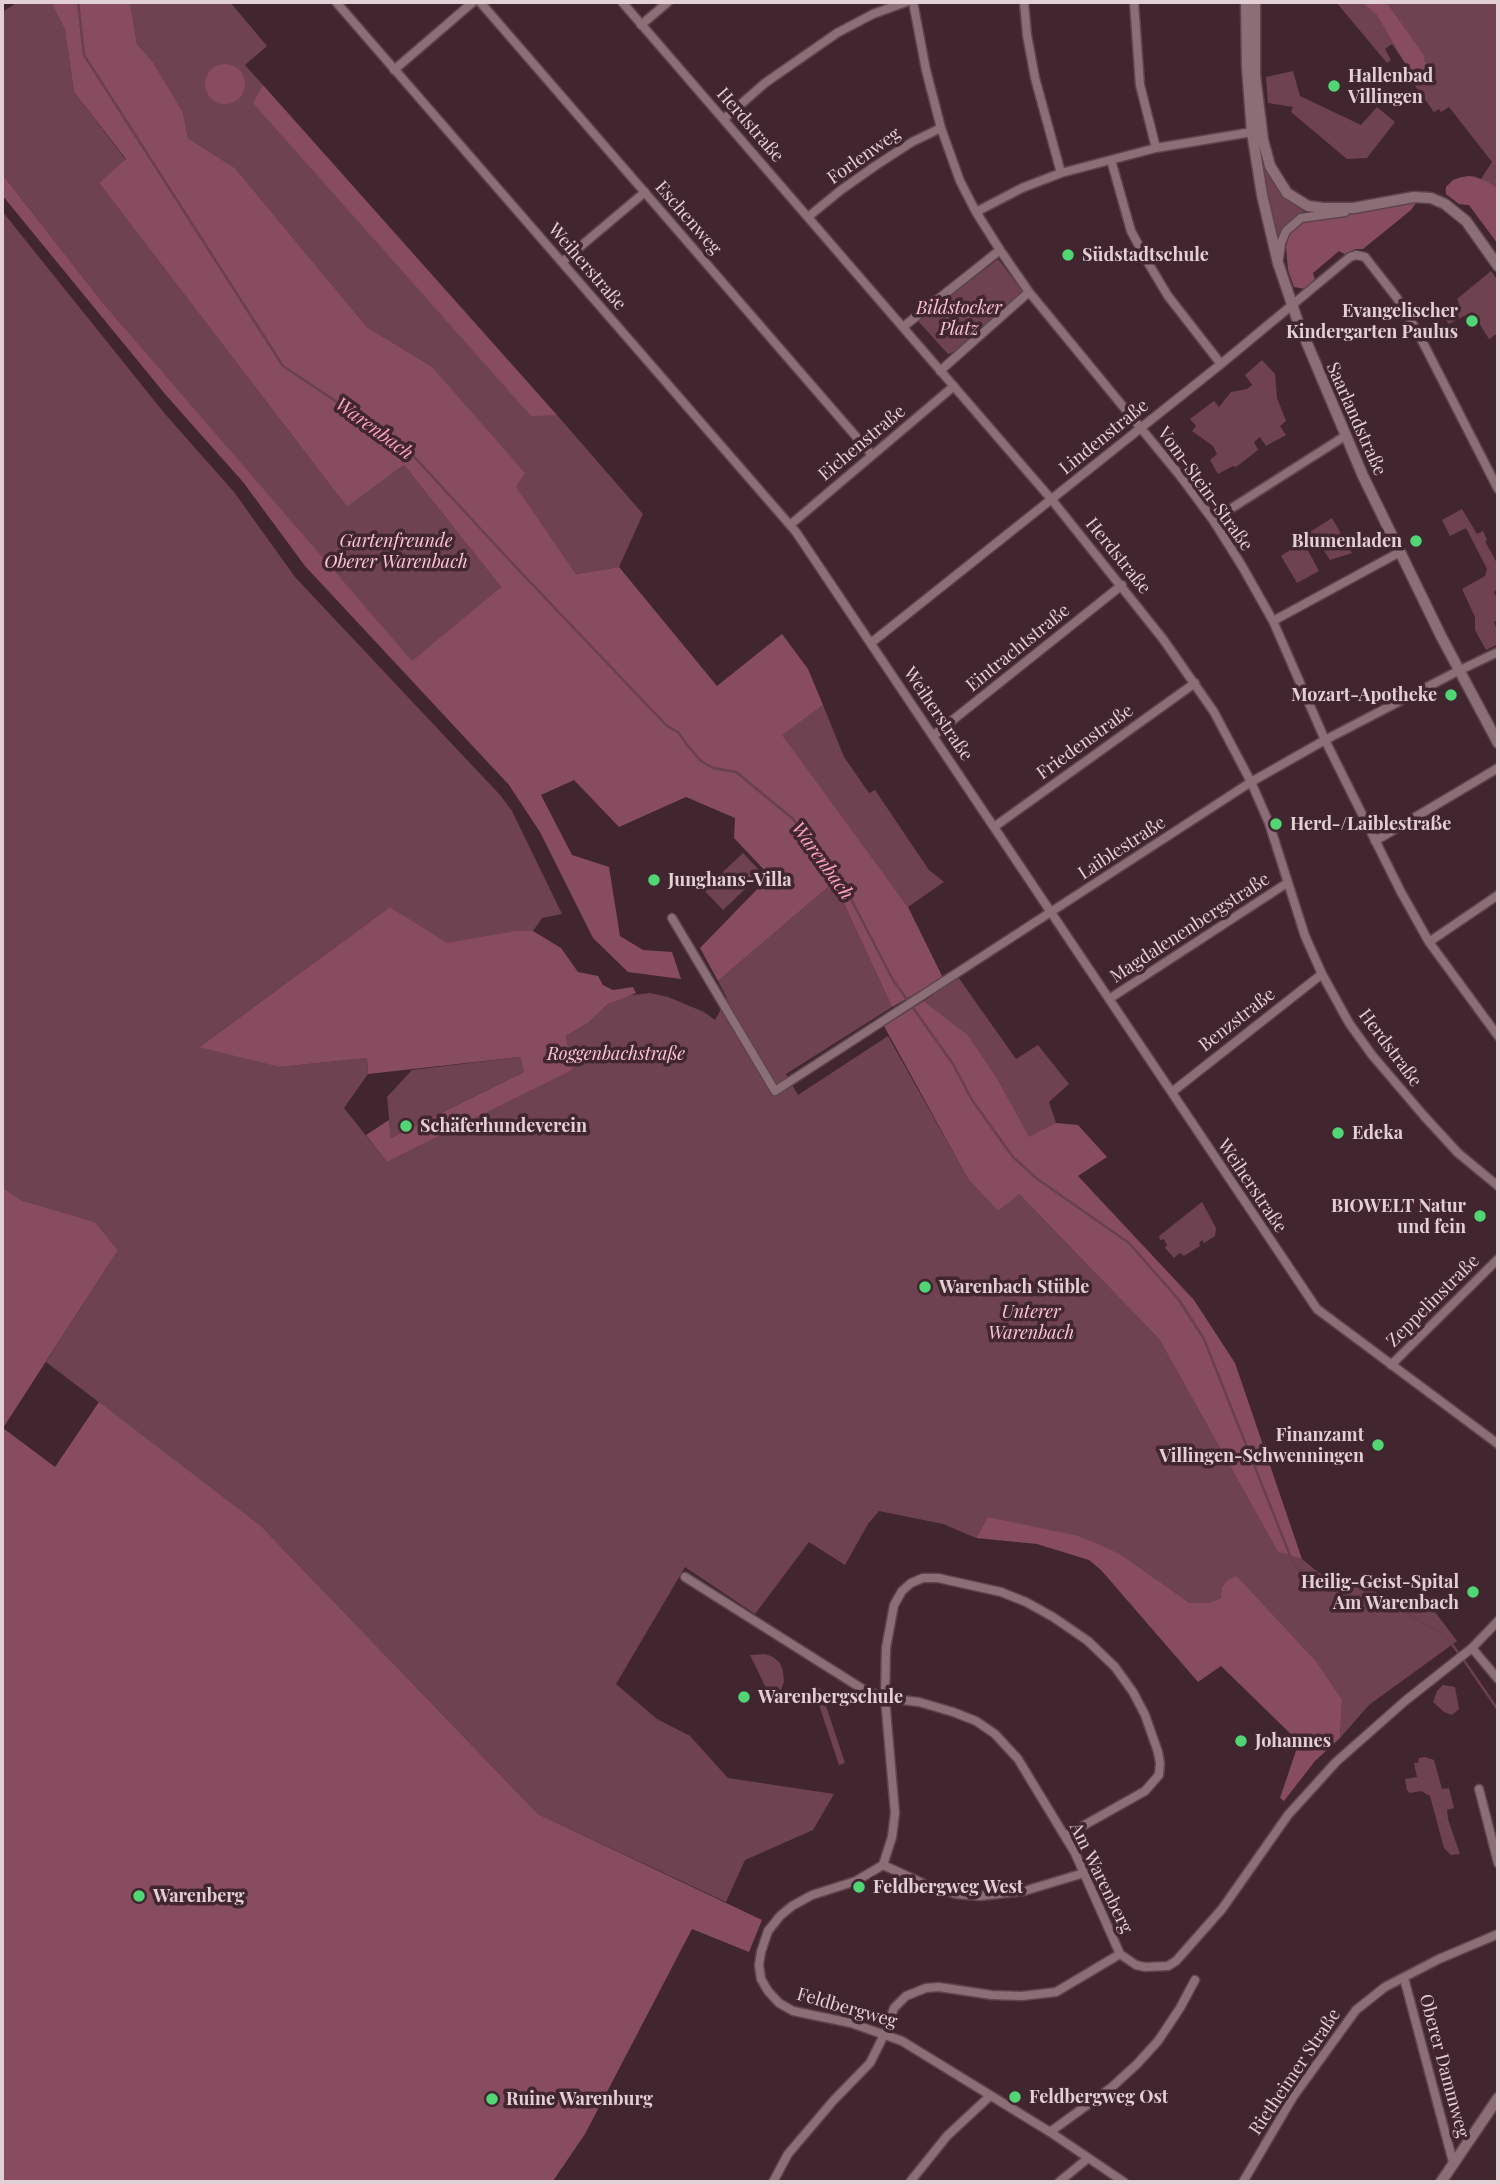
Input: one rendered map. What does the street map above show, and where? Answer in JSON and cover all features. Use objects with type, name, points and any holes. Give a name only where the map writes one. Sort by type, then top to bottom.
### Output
[{"type":"street","name":"Weiherstraße","points":[[336,2],[790,524],[1317,1309],[1498,1444]]},
{"type":"street","points":[[394,70],[473,2]]},
{"type":"street","name":"Eschenweg","points":[[480,2],[872,455]]},
{"type":"street","name":"Herdstraße","points":[[622,2],[1052,500],[1122,585],[1195,683],[1214,712],[1251,782],[1269,823],[1305,936],[1349,1023],[1372,1055],[1458,1153],[1498,1186]]},
{"type":"street","points":[[642,24],[668,2]]},
{"type":"street","points":[[724,119],[765,83],[837,33],[873,14],[906,2]]},
{"type":"street","name":"Vom-Stein-Straße","points":[[914,2],[926,70],[941,128],[960,181],[976,212],[1029,292],[1213,520],[1273,621],[1325,740],[1429,942],[1497,1032]]},
{"type":"street","points":[[1024,2],[1036,83],[1061,173]]},
{"type":"street","points":[[1134,2],[1140,85],[1156,148]]},
{"type":"street","name":"Saarlandstraße","points":[[1246,2],[1252,132],[1262,195],[1278,262],[1318,374],[1345,436],[1400,552],[1498,743]]},
{"type":"street","points":[[1255,2],[1255,75],[1264,141],[1269,166],[1287,193],[1308,205],[1322,208],[1354,208],[1414,197],[1431,198],[1445,204],[1466,221],[1498,265]]},
{"type":"street","name":"Forlenweg","points":[[808,217],[875,166],[912,142],[941,128]]},
{"type":"street","points":[[976,212],[1022,188],[1061,173],[1156,148],[1252,132]]},
{"type":"street","points":[[1111,160],[1131,230],[1150,266],[1168,296],[1221,364]]},
{"type":"street","points":[[562,262],[645,192]]},
{"type":"street","points":[[1278,262],[1286,232],[1300,218],[1344,212],[1354,208]]},
{"type":"street","points":[[903,327],[999,250]]},
{"type":"street","name":"Lindenstraße","points":[[871,642],[1052,500],[1350,257],[1356,255],[1365,257],[1397,298],[1417,331],[1498,489]]},
{"type":"street","points":[[940,371],[1029,292]]},
{"type":"street","name":"Eichenstraße","points":[[790,524],[954,386]]},
{"type":"street","points":[[1213,520],[1345,436]]},
{"type":"street","points":[[1273,621],[1400,552]]},
{"type":"street","name":"Eintrachtstraße","points":[[934,735],[1122,585]]},
{"type":"street","name":"Laiblestraße","points":[[672,918],[775,1091],[1251,782],[1325,740],[1498,652]]},
{"type":"street","name":"Friedenstraße","points":[[994,827],[1195,683]]},
{"type":"street","points":[[1375,841],[1498,768]]},
{"type":"street","name":"Magdalenenbergstraße","points":[[1109,999],[1287,883]]},
{"type":"street","points":[[1429,942],[1498,895]]},
{"type":"street","name":"Benzstraße","points":[[1172,1092],[1322,974]]},
{"type":"street","name":"Zeppelinstraße","points":[[1391,1365],[1498,1259]]},
{"type":"street","name":"Am Warenberg","points":[[685,1577],[861,1688],[885,1698],[919,1702],[953,1712],[976,1721],[995,1734],[1018,1759],[1065,1836],[1120,1954],[1136,1965],[1145,1967],[1168,1966],[1176,1961],[1222,1909],[1288,1815],[1329,1769],[1405,1701],[1469,1650],[1498,1621]]},
{"type":"street","points":[[1065,1836],[1145,1791],[1159,1775],[1160,1763],[1145,1716],[1133,1692],[1115,1667],[1088,1641],[1053,1617],[1001,1592],[937,1578],[923,1578],[911,1583],[902,1591],[894,1605],[886,1648],[885,1698],[895,1813],[892,1837],[883,1865],[931,1887],[956,1894],[980,1896],[1024,1891],[1084,1872]]},
{"type":"street","points":[[1469,1650],[1498,1679]]},
{"type":"street","points":[[1479,1789],[1498,1863]]},
{"type":"street","name":"Feldbergweg","points":[[883,1865],[856,1881],[812,1895],[780,1916],[768,1931],[761,1952],[761,1979],[768,1991],[779,2003],[793,2011],[850,2023],[885,2034],[922,2052],[1124,2182]]},
{"type":"street","name":"Rietheimer Straße","points":[[1242,2182],[1293,2097],[1356,2010],[1370,1997],[1439,1959],[1498,1934]]},
{"type":"street","points":[[773,2182],[788,2154],[870,2063],[885,2034],[894,2008],[905,1996],[926,1988],[939,1987],[992,1996],[1056,1992],[1120,1954]]},
{"type":"street","name":"Oberer Dammweg","points":[[1404,1978],[1453,2162]]},
{"type":"street","points":[[1050,2132],[1112,2087],[1137,2064],[1173,2019],[1195,1980]]},
{"type":"street","points":[[910,2182],[947,2136],[990,2096]]},
{"type":"street","points":[[1441,2182],[1498,2098]]},
{"type":"street","points":[[1059,2182],[1087,2159]]},
{"type":"green space","name":"Gartenfreunde Oberer Warenbach","points":[[18,2],[51,2],[65,30],[74,92],[126,160],[99,183],[347,507],[404,465],[501,587],[412,662],[103,303],[2,174],[2,12]]},
{"type":"green space","points":[[130,2],[230,2],[267,46],[245,65],[263,85],[254,103],[531,415],[557,415],[643,514],[619,567],[576,574],[431,366],[367,327],[235,168],[188,138],[183,112],[153,62],[137,44]]},
{"type":"green space","points":[[1336,2],[1498,2],[1498,244],[1469,205],[1459,204],[1445,190],[1453,180],[1461,177],[1474,176],[1481,179],[1492,162],[1449,107],[1441,112],[1439,109],[1434,112],[1413,83],[1416,80],[1392,44],[1385,49],[1391,60],[1387,63]]},
{"type":"green space","points":[[1293,71],[1300,96],[1361,125],[1377,107],[1395,122],[1367,158],[1347,159],[1291,112],[1293,107],[1268,103],[1266,77]]},
{"type":"green space","points":[[1256,113],[1260,141],[1289,199],[1304,211],[1289,223],[1277,241],[1256,136]]},
{"type":"green space","points":[[2,211],[165,414],[234,492],[295,577],[500,795],[512,811],[562,914],[542,918],[533,931],[514,931],[447,944],[390,907],[200,1046],[279,1067],[367,1058],[368,1074],[344,1108],[387,1162],[571,1070],[566,1036],[588,1023],[608,1004],[625,996],[650,993],[668,997],[704,1012],[715,1020],[727,998],[718,981],[834,882],[892,1007],[786,1074],[798,1095],[888,1036],[968,1179],[998,1211],[1018,1193],[1159,1339],[1278,1552],[1302,1559],[1319,1573],[1435,1612],[1457,1641],[1369,1705],[1340,1738],[1342,1699],[1316,1661],[1237,1576],[1221,1598],[1208,1603],[1190,1603],[1123,1556],[988,1517],[976,1538],[943,1524],[879,1511],[868,1524],[845,1565],[809,1542],[755,1614],[685,1567],[616,1684],[657,1719],[690,1736],[728,1778],[834,1794],[813,1830],[745,1860],[726,1902],[538,1814],[260,1525],[46,1362],[118,1250],[95,1222],[21,1200],[2,1187]]},
{"type":"green space","name":"Bildstocker Platz","points":[[998,259],[1023,292],[959,350],[948,354],[918,321]]},
{"type":"green space","points":[[1491,271],[1498,281],[1498,333],[1489,339],[1472,312],[1449,324],[1443,317],[1459,303],[1457,299]]},
{"type":"green space","points":[[1262,360],[1275,374],[1277,398],[1286,421],[1280,426],[1286,435],[1266,446],[1260,437],[1254,442],[1258,450],[1236,467],[1218,474],[1210,460],[1217,454],[1213,446],[1192,431],[1196,426],[1190,419],[1214,401],[1219,407],[1231,392],[1247,389],[1252,385],[1245,375]]},
{"type":"green space","points":[[1462,509],[1477,534],[1483,531],[1487,540],[1485,541],[1498,565],[1498,589],[1494,592],[1498,601],[1498,620],[1494,622],[1498,632],[1498,644],[1486,650],[1475,630],[1475,617],[1462,589],[1485,576],[1487,569],[1466,528],[1450,536],[1442,520]]},
{"type":"green space","points":[[1332,518],[1352,553],[1330,560],[1317,540],[1305,545],[1319,571],[1297,583],[1281,556],[1293,548],[1291,544]]},
{"type":"green space","points":[[823,705],[844,757],[869,793],[875,790],[929,870],[944,882],[908,907],[781,735]]},
{"type":"green space","points":[[743,853],[762,873],[723,910],[704,890]]},
{"type":"green space","points":[[958,977],[1016,1059],[1038,1045],[1069,1084],[1049,1102],[1056,1123],[1029,1138],[997,1078],[968,1035],[924,1001]]},
{"type":"green space","points":[[520,1057],[524,1072],[391,1138],[387,1097],[412,1070]]},
{"type":"green space","points":[[1202,1202],[1216,1228],[1215,1236],[1204,1243],[1202,1240],[1200,1246],[1184,1256],[1180,1253],[1174,1258],[1165,1248],[1167,1245],[1164,1239],[1160,1240],[1159,1236]]},
{"type":"green space","points":[[765,1654],[780,1663],[783,1671],[784,1682],[781,1690],[769,1694],[750,1655]]},
{"type":"green space","points":[[1443,1685],[1455,1687],[1459,1709],[1452,1715],[1433,1702],[1437,1691]]},
{"type":"green space","points":[[820,1688],[845,1763],[839,1765],[814,1690]]},
{"type":"green space","points":[[1425,1757],[1434,1760],[1442,1789],[1449,1788],[1454,1808],[1447,1810],[1448,1819],[1460,1854],[1451,1855],[1444,1848],[1430,1796],[1421,1791],[1410,1793],[1407,1790],[1405,1779],[1417,1777],[1414,1763]]},
{"type":"shaded area","points":[[51,2],[130,2],[137,44],[153,62],[183,112],[188,138],[235,168],[367,327],[431,366],[525,473],[516,487],[576,574],[619,567],[717,686],[782,634],[808,669],[823,705],[782,735],[908,907],[943,978],[892,1007],[834,882],[718,981],[700,948],[770,876],[734,838],[735,818],[686,797],[619,827],[574,780],[541,795],[572,855],[609,867],[620,936],[643,950],[672,952],[681,979],[628,972],[593,938],[540,832],[509,785],[305,566],[243,482],[165,394],[2,195],[2,174],[103,303],[412,661],[501,587],[404,465],[347,507],[99,183],[126,159],[74,92],[65,30]]},
{"type":"shaded area","points":[[1362,2],[1386,2],[1425,57],[1423,59],[1428,66],[1428,72],[1416,81],[1377,15]]},
{"type":"shaded area","points":[[225,64],[239,70],[245,84],[239,98],[225,104],[211,98],[205,84],[211,70]]},
{"type":"shaded area","points":[[263,85],[557,415],[531,416],[253,103]]},
{"type":"shaded area","points":[[1468,176],[1486,181],[1498,189],[1498,244],[1469,205],[1459,204],[1446,194],[1446,187],[1453,180]]},
{"type":"shaded area","points":[[1416,203],[1363,249],[1355,249],[1346,255],[1339,251],[1313,273],[1315,280],[1305,289],[1294,287],[1288,270],[1286,246],[1290,233],[1300,223],[1316,217]]},
{"type":"shaded area","points":[[390,907],[447,943],[514,931],[533,931],[561,948],[578,972],[598,976],[603,985],[613,990],[633,987],[636,993],[608,1004],[588,1023],[566,1036],[572,1070],[387,1162],[366,1135],[389,1120],[391,1138],[524,1072],[520,1057],[368,1074],[367,1058],[279,1067],[199,1047]]},
{"type":"shaded area","points":[[924,1001],[968,1035],[997,1078],[1029,1137],[1056,1123],[1078,1125],[1107,1157],[1078,1176],[1194,1300],[1235,1363],[1302,1559],[1278,1552],[1159,1339],[1019,1194],[998,1211],[968,1179],[884,1026]]},
{"type":"shaded area","points":[[2,1187],[21,1200],[95,1222],[118,1250],[3,1428],[55,1467],[99,1402],[260,1525],[538,1814],[762,1920],[749,1952],[692,1929],[585,2134],[553,2181],[2,2182]]},
{"type":"shaded area","points":[[988,1517],[1078,1536],[1098,1544],[1123,1556],[1190,1603],[1208,1603],[1221,1598],[1222,1587],[1229,1579],[1237,1576],[1316,1661],[1342,1699],[1340,1738],[1315,1761],[1284,1801],[1280,1798],[1299,1742],[1221,1666],[1198,1682],[1101,1570],[1089,1560],[1037,1544],[976,1538]]},
{"type":"waterway","name":"Warenbach","points":[[78,2],[84,55],[283,366],[406,448],[667,726],[678,732],[701,761],[713,768],[736,772],[792,818],[819,851],[851,899],[893,980],[953,1064],[972,1100],[1013,1157],[1036,1178],[1129,1243],[1179,1300],[1204,1339],[1293,1563],[1306,1576],[1322,1585],[1401,1610],[1438,1631],[1459,1654]]},
{"type":"waterway","name":"Warenbach","points":[[1463,1659],[1498,1710]]},
{"type":"place","name":"Hallenbad Villingen","points":[[1334,86]]},
{"type":"place","name":"Südstadtschule","points":[[1068,255]]},
{"type":"place","name":"Evangelischer Kindergarten Paulus","points":[[1472,321]]},
{"type":"place","name":"Blumenladen","points":[[1416,541]]},
{"type":"place","name":"Mozart-Apotheke","points":[[1451,695]]},
{"type":"place","name":"Herd-/Laiblestraße","points":[[1276,824]]},
{"type":"place","name":"Junghans-Villa","points":[[654,880]]},
{"type":"place","name":"Schäferhundeverein","points":[[406,1126]]},
{"type":"place","name":"Edeka","points":[[1338,1133]]},
{"type":"place","name":"BIOWELT Natur und fein","points":[[1480,1216]]},
{"type":"place","name":"Warenbach Stüble","points":[[925,1287]]},
{"type":"place","name":"Finanzamt Villingen-Schwenningen","points":[[1378,1445]]},
{"type":"place","name":"Heilig-Geist-Spital Am Warenbach","points":[[1473,1592]]},
{"type":"place","name":"Warenbergschule","points":[[744,1697]]},
{"type":"place","name":"Johannes","points":[[1241,1741]]},
{"type":"place","name":"Feldbergweg West","points":[[859,1887]]},
{"type":"place","name":"Warenberg","points":[[139,1896]]},
{"type":"place","name":"Feldbergweg Ost","points":[[1015,2097]]},
{"type":"place","name":"Ruine Warenburg","points":[[492,2099]]},
{"type":"park label","name":"Roggenbachstraße","points":[[616,1054]]},
{"type":"park label","name":"Unterer Warenbach","points":[[1031,1322]]}]
